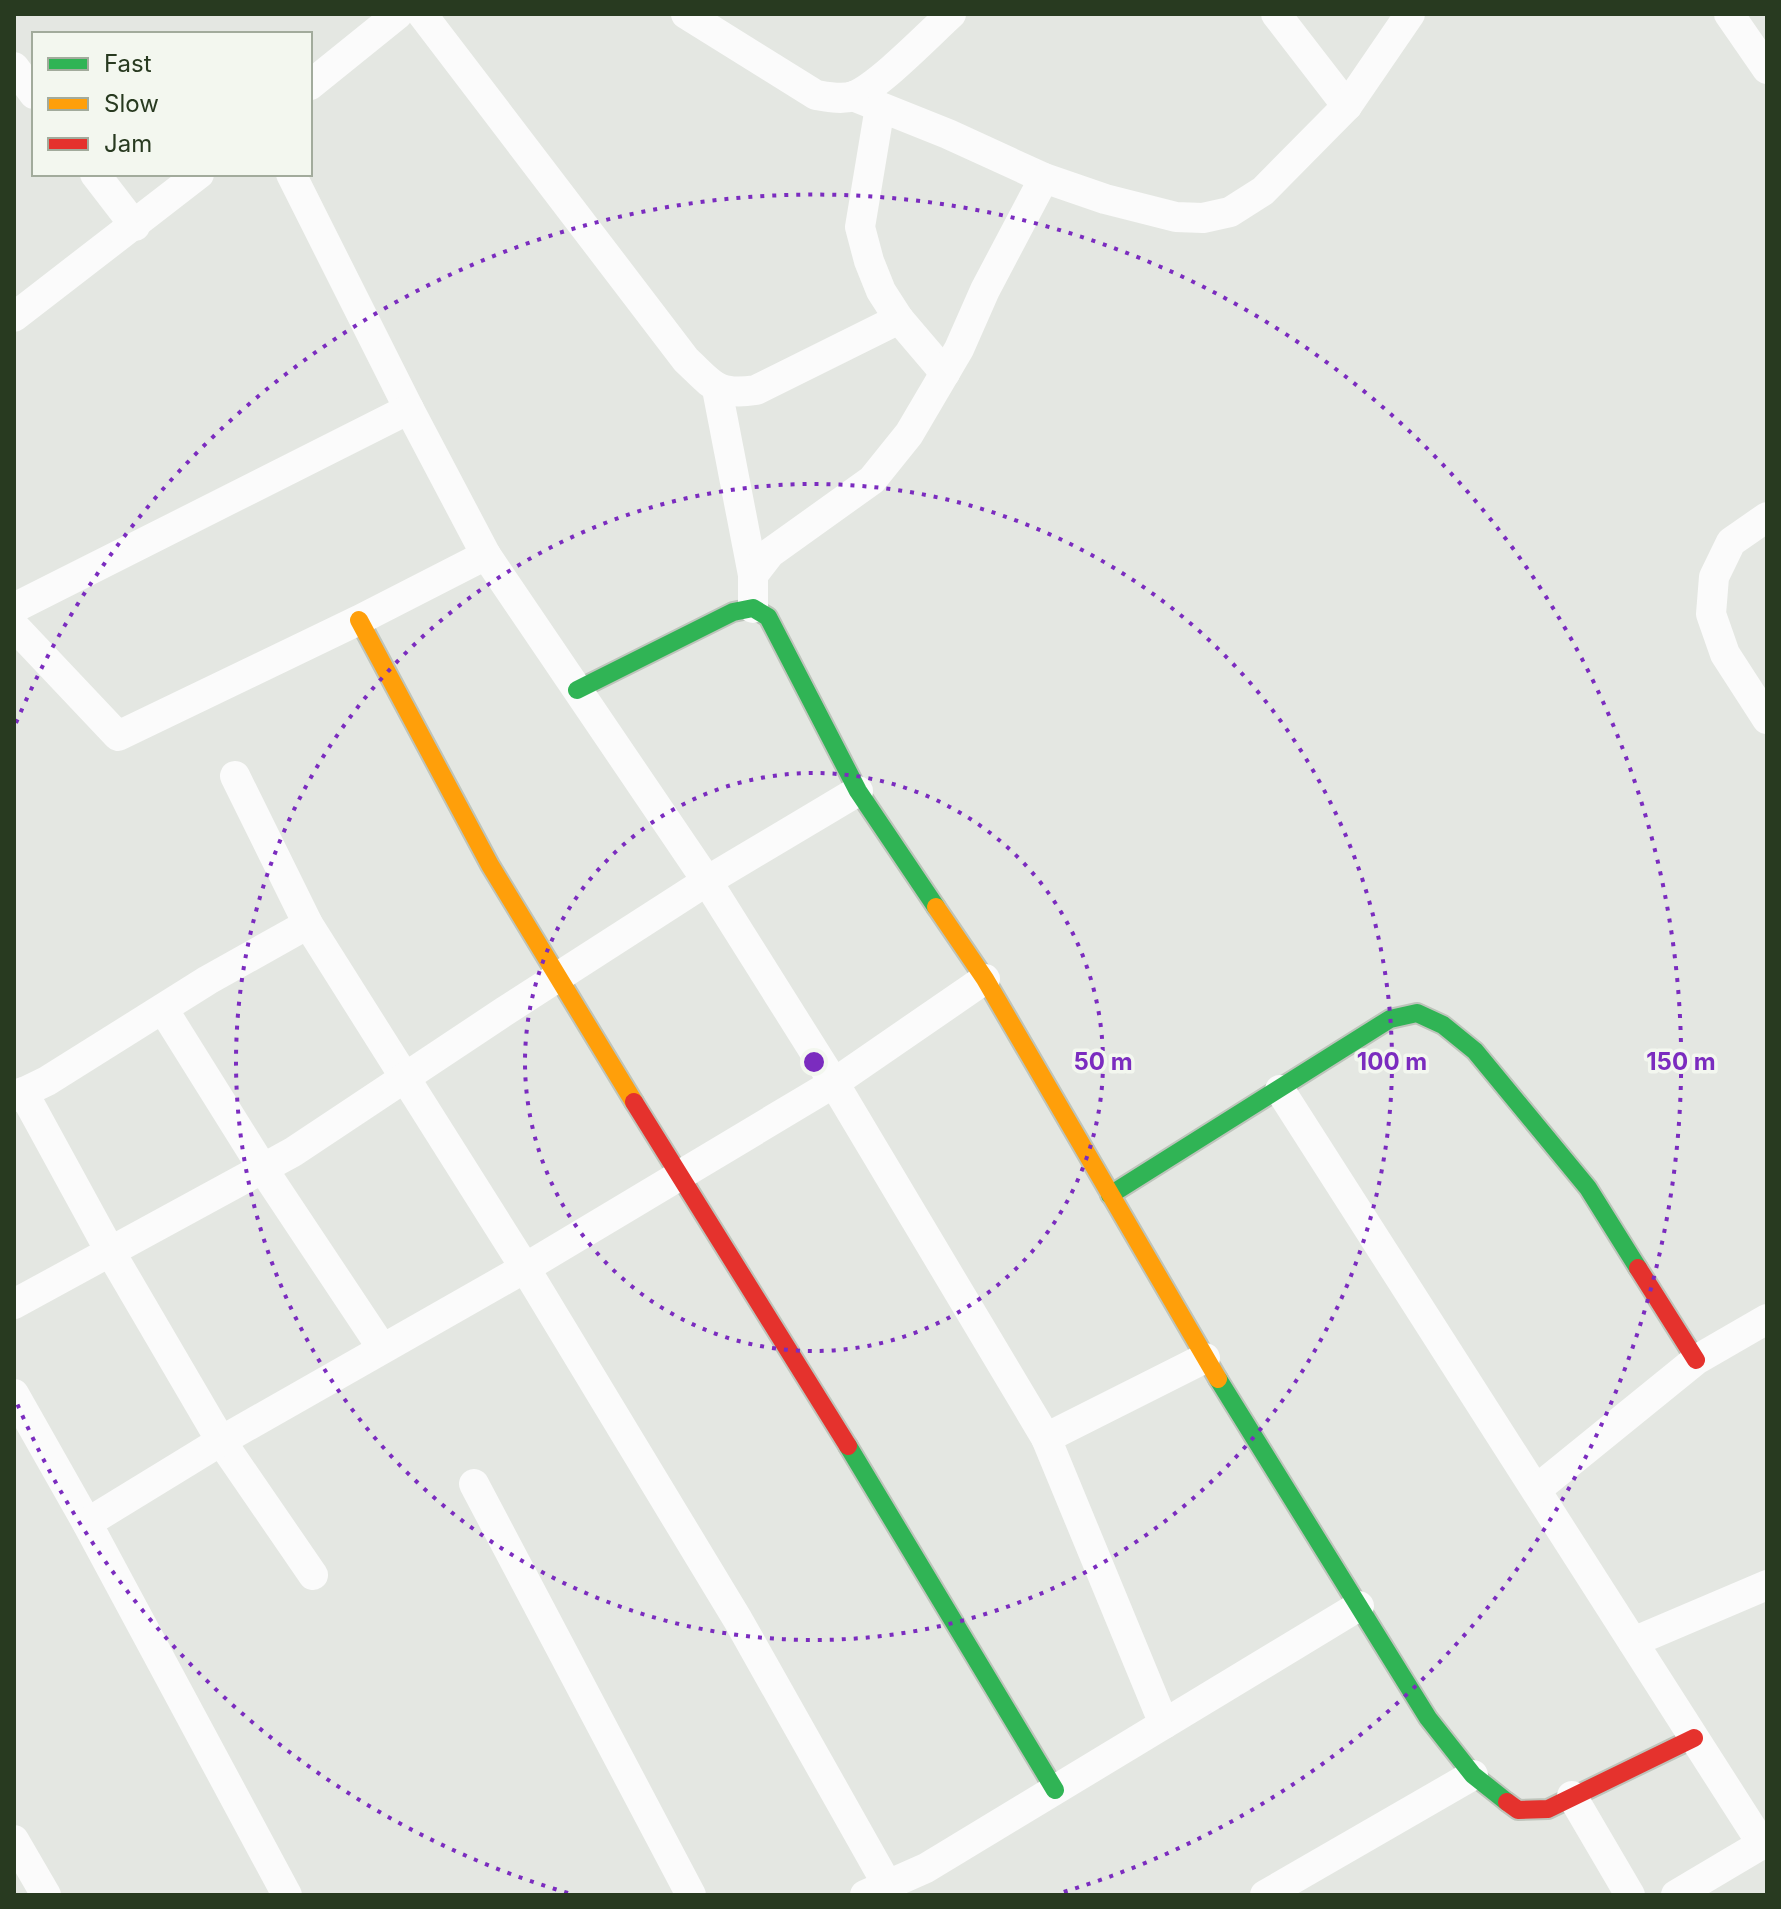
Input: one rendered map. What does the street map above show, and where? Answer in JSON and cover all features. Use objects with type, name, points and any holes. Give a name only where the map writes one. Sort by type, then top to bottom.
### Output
[{"type":"street","points":[[312,83],[398,14]]},
{"type":"street","points":[[422,14],[686,360],[717,389],[733,394],[756,390],[899,319]]},
{"type":"street","points":[[686,14],[816,95],[867,101],[1044,178],[1105,199],[1176,217],[1203,218],[1230,212],[1263,191],[1347,106],[1410,14]]},
{"type":"street","points":[[945,373],[899,319],[881,291],[860,227],[867,101],[879,78],[951,14]]},
{"type":"street","points":[[1276,14],[1347,106]]},
{"type":"street","points":[[1729,14],[1767,69]]},
{"type":"street","points":[[14,67],[32,91]]},
{"type":"street","points":[[97,176],[135,226]]},
{"type":"street","points":[[14,317],[197,176]]},
{"type":"street","points":[[292,176],[486,555],[707,881],[834,1083],[1046,1438],[1164,1724]]},
{"type":"street","points":[[753,575],[770,553],[872,480],[909,434],[945,373],[1044,178]]},
{"type":"street","points":[[717,389],[753,575],[753,608]]},
{"type":"street","points":[[14,608],[409,409]]},
{"type":"street","points":[[1767,517],[1731,542],[1714,577],[1711,614],[1725,654],[1767,719]]},
{"type":"street","points":[[14,626],[118,736],[486,555]]},
{"type":"street","points":[[577,690],[733,612],[753,608],[768,617],[858,791],[985,979],[1205,1358],[1428,1718],[1473,1775],[1518,1810],[1548,1809],[1694,1738]]},
{"type":"street","points":[[359,620],[490,865],[679,1176],[818,1395],[1055,1790]]},
{"type":"street","points":[[235,776],[308,924],[525,1268],[738,1620],[877,1890],[926,1868],[1359,1606]]},
{"type":"street","points":[[14,1304],[293,1152],[707,881],[858,791]]},
{"type":"street","points":[[308,924],[47,1081],[19,1094],[221,1441],[313,1575]]},
{"type":"street","points":[[87,1523],[221,1441],[525,1268],[834,1083],[985,979]]},
{"type":"street","points":[[163,1009],[263,1169],[382,1348]]},
{"type":"street","points":[[1110,1195],[1390,1019],[1417,1013],[1443,1025],[1475,1051],[1588,1188],[1696,1360]]},
{"type":"street","points":[[1280,1090],[1764,1843],[1676,1895]]},
{"type":"street","points":[[1537,1489],[1696,1360],[1767,1319]]},
{"type":"street","points":[[1046,1438],[1205,1358]]},
{"type":"street","points":[[14,1394],[287,1895]]},
{"type":"street","points":[[474,1484],[691,1895]]},
{"type":"street","points":[[1633,1642],[1767,1585]]},
{"type":"street","points":[[1265,1895],[1473,1775]]},
{"type":"street","points":[[1572,1796],[1630,1895]]},
{"type":"street","points":[[14,1840],[46,1895]]},
{"type":"traffic: fast","points":[[577,690],[733,612],[753,608],[768,617],[858,791],[936,907]]},
{"type":"traffic: fast","points":[[1110,1195],[1390,1019],[1417,1013],[1443,1025],[1475,1051],[1588,1188],[1638,1268]]},
{"type":"traffic: fast","points":[[1218,1379],[1428,1718],[1473,1775],[1507,1802]]},
{"type":"traffic: fast","points":[[848,1446],[1055,1790]]},
{"type":"traffic: slow","points":[[359,620],[490,865],[634,1102]]},
{"type":"traffic: slow","points":[[936,907],[985,979],[1218,1379]]},
{"type":"traffic: jam","points":[[634,1102],[848,1446]]},
{"type":"traffic: jam","points":[[1638,1268],[1696,1360]]},
{"type":"traffic: jam","points":[[1507,1802],[1518,1810],[1548,1809],[1694,1738]]}]
